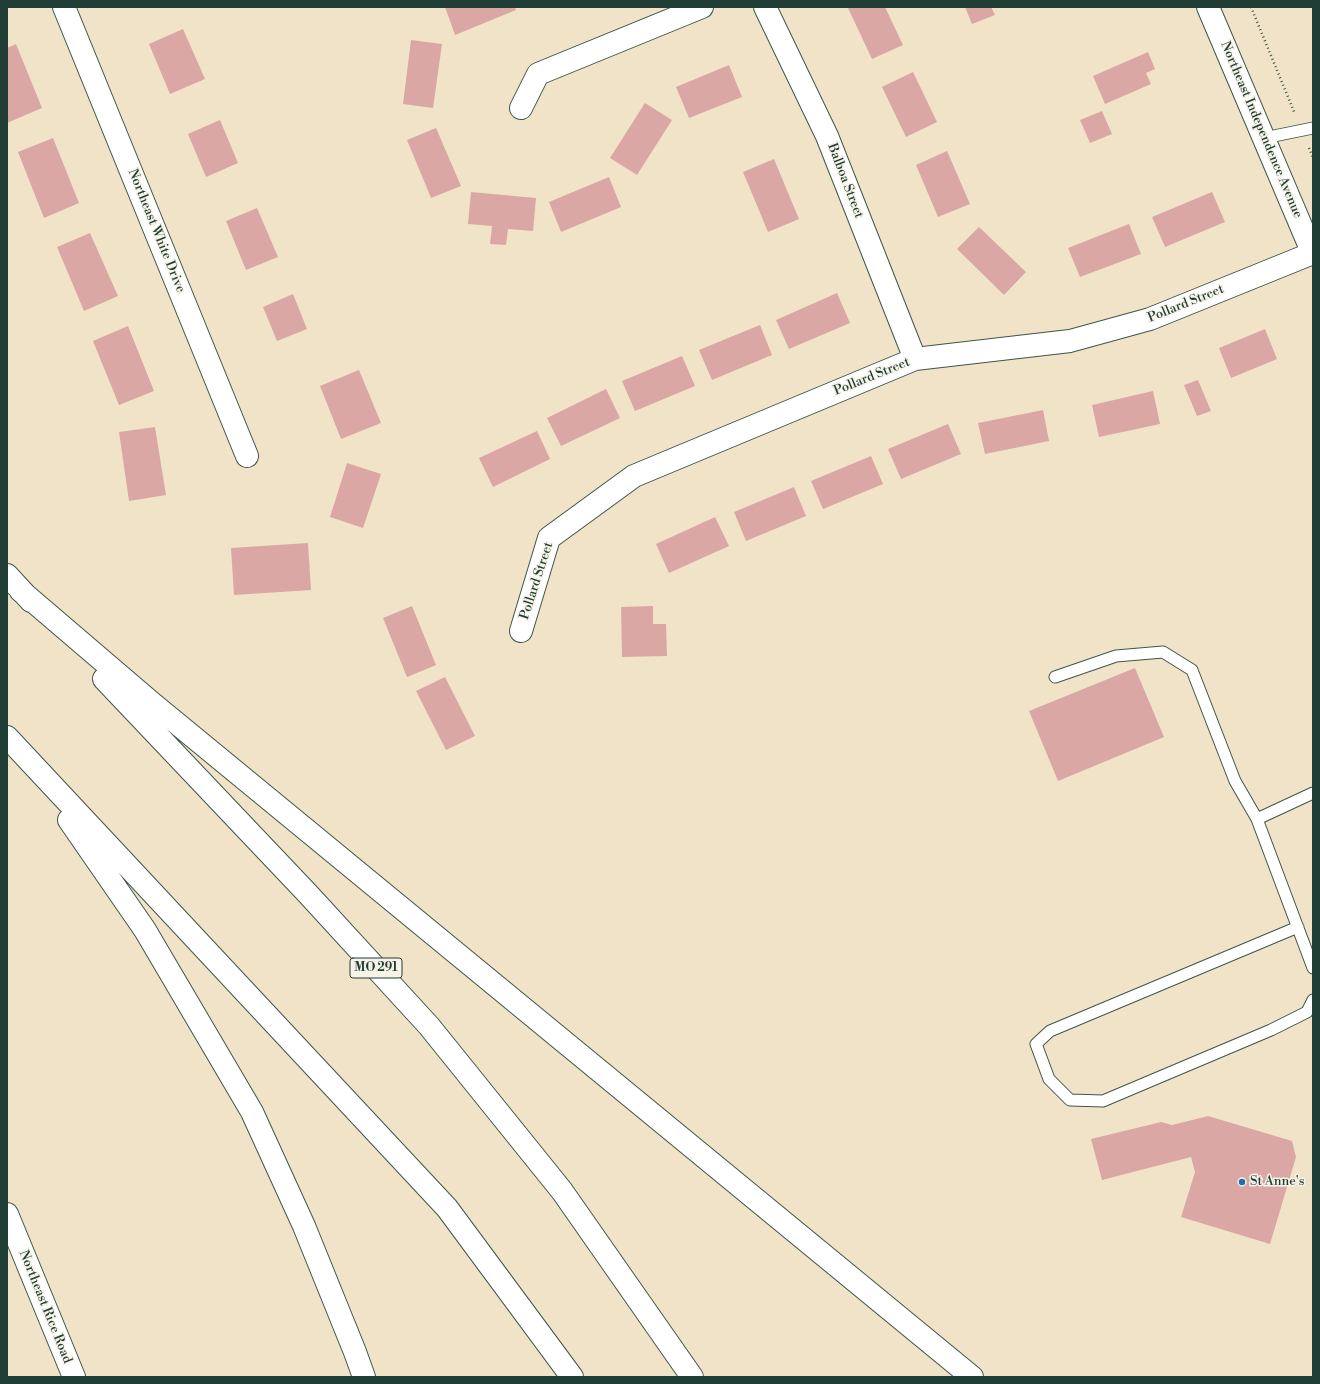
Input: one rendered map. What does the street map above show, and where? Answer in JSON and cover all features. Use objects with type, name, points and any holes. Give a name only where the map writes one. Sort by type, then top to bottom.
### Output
[{"type":"main road","name":"Northeast White Drive","points":[[64,7],[247,456]]},
{"type":"main road","points":[[521,108],[538,74],[702,7]]},
{"type":"main road","name":"Balboa Street","points":[[765,7],[827,136],[914,359]]},
{"type":"main road","name":"Northeast Independence Avenue","points":[[1208,7],[1313,253]]},
{"type":"main road","name":"Pollard Street","points":[[521,631],[549,538],[634,476],[914,359],[1070,341],[1150,319],[1313,253]]},
{"type":"main road","points":[[14,583],[188,734],[972,1377]]},
{"type":"main road","name":"MO 291","points":[[14,583],[308,894],[429,1026],[562,1191],[692,1377]]},
{"type":"main road","points":[[7,737],[447,1208],[572,1377]]},
{"type":"main road","points":[[29,761],[145,930],[252,1112],[304,1226],[364,1377]]},
{"type":"main road","name":"Northeast Rice Road","points":[[7,1214],[74,1377]]},
{"type":"lane","points":[[1264,138],[1313,128]]},
{"type":"lane","points":[[1055,676],[1116,656],[1163,652],[1192,670],[1235,781],[1257,819],[1313,968]]},
{"type":"lane","points":[[1257,819],[1313,793]]},
{"type":"lane","points":[[1298,927],[1050,1031],[1036,1044],[1049,1079],[1070,1100],[1103,1101],[1271,1030],[1307,1012],[1313,1000]]},
{"type":"path","points":[[1251,7],[1313,158]]},
{"type":"building","points":[[445,7],[515,7],[516,10],[455,35]]},
{"type":"building","points":[[885,7],[903,45],[872,59],[848,8]]},
{"type":"building","points":[[965,7],[991,7],[995,15],[972,24]]},
{"type":"building","points":[[183,29],[205,79],[170,94],[149,44]]},
{"type":"building","points":[[411,40],[442,44],[433,108],[403,104]]},
{"type":"building","points":[[16,44],[42,108],[7,123],[7,48]]},
{"type":"building","points":[[1148,52],[1155,69],[1146,73],[1151,84],[1105,104],[1093,76]]},
{"type":"building","points":[[729,65],[742,97],[689,118],[676,87]]},
{"type":"building","points":[[913,72],[937,122],[906,137],[882,87]]},
{"type":"building","points":[[645,103],[672,120],[637,175],[610,158]]},
{"type":"building","points":[[1102,111],[1112,134],[1090,143],[1080,120]]},
{"type":"building","points":[[220,120],[238,163],[206,177],[188,134]]},
{"type":"building","points":[[436,128],[461,186],[431,198],[407,140]]},
{"type":"building","points":[[53,138],[79,203],[44,218],[18,152]]},
{"type":"building","points":[[947,151],[970,204],[938,217],[916,165]]},
{"type":"building","points":[[774,159],[799,219],[768,232],[743,172]]},
{"type":"building","points":[[609,177],[621,207],[561,232],[549,202]]},
{"type":"building","points":[[471,192],[536,198],[533,231],[508,229],[506,245],[490,244],[492,226],[468,224]]},
{"type":"building","points":[[1212,192],[1225,222],[1165,247],[1152,217]]},
{"type":"building","points":[[257,208],[278,257],[246,270],[226,221]]},
{"type":"building","points":[[1129,224],[1141,254],[1080,277],[1068,248]]},
{"type":"building","points":[[979,227],[1026,272],[1004,295],[957,249]]},
{"type":"building","points":[[90,233],[118,296],[84,311],[57,247]]},
{"type":"building","points":[[837,293],[850,323],[789,349],[776,320]]},
{"type":"building","points":[[293,294],[307,329],[277,341],[263,307]]},
{"type":"building","points":[[760,325],[772,355],[712,380],[699,350]]},
{"type":"building","points":[[128,326],[154,391],[119,405],[93,341]]},
{"type":"building","points":[[1265,329],[1277,359],[1231,378],[1219,348]]},
{"type":"building","points":[[682,356],[695,386],[635,411],[622,381]]},
{"type":"building","points":[[359,370],[381,423],[341,439],[320,386]]},
{"type":"building","points":[[1198,380],[1211,411],[1197,416],[1184,385]]},
{"type":"building","points":[[606,389],[620,418],[561,446],[547,418]]},
{"type":"building","points":[[1153,391],[1160,424],[1099,437],[1092,405]]},
{"type":"building","points":[[1043,410],[1049,441],[985,454],[978,423]]},
{"type":"building","points":[[948,424],[961,454],[901,479],[888,449]]},
{"type":"building","points":[[155,427],[166,495],[129,501],[119,432]]},
{"type":"building","points":[[537,431],[550,459],[493,487],[479,458]]},
{"type":"building","points":[[871,456],[883,484],[823,509],[811,481]]},
{"type":"building","points":[[347,463],[381,474],[363,528],[330,517]]},
{"type":"building","points":[[794,487],[806,516],[746,541],[734,512]]},
{"type":"building","points":[[715,517],[729,546],[669,573],[656,544]]},
{"type":"building","points":[[308,543],[311,590],[234,595],[231,548]]},
{"type":"building","points":[[412,606],[436,665],[407,677],[383,618]]},
{"type":"building","points":[[653,606],[653,624],[666,624],[667,656],[622,657],[621,607]]},
{"type":"building","points":[[1135,668],[1164,737],[1058,781],[1029,711]]},
{"type":"building","points":[[445,677],[475,736],[446,750],[416,691]]},
{"type":"building","points":[[1208,1116],[1292,1141],[1296,1157],[1270,1244],[1181,1217],[1195,1172],[1191,1157],[1102,1180],[1091,1139],[1161,1122],[1172,1125]]},
{"type":"place","name":"St Anne's","points":[[1242,1182]]}]
